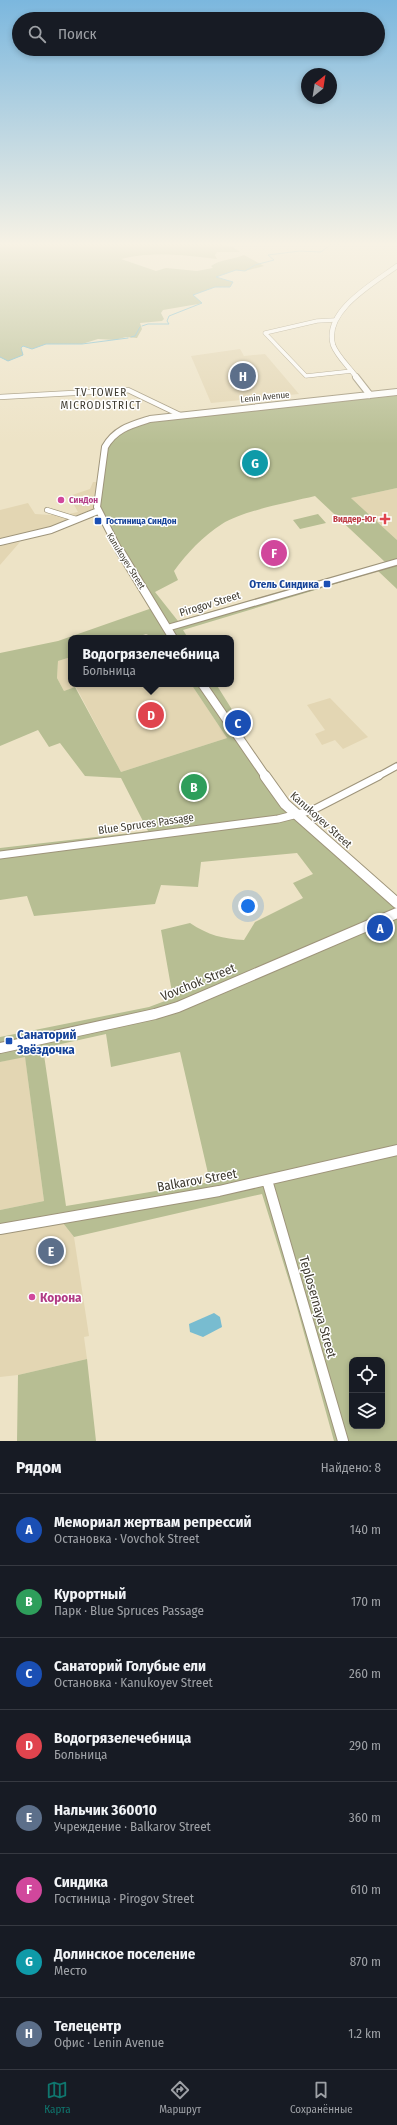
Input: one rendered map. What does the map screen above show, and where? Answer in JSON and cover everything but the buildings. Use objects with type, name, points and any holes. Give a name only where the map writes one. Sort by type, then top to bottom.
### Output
[{"type":"street","points":[[344,309],[335,320],[331,328],[331,339],[370,395]]},
{"type":"street","points":[[335,320],[317,321],[265,333],[306,376],[352,371]]},
{"type":"street","points":[[0,397],[128,390],[180,415]]},
{"type":"street","name":"Lenin Avenue","points":[[134,423],[180,415],[397,392]]},
{"type":"street","name":"Kanukoyev Street","points":[[134,423],[115,433],[105,447],[97,497],[98,511],[110,535],[171,635]]},
{"type":"street","points":[[47,510],[76,519]]},
{"type":"street","points":[[0,542],[46,532],[98,511]]},
{"type":"street","name":"Pirogov Street","points":[[167,628],[397,562]]},
{"type":"street","name":"Kanukoyev Street","points":[[204,687],[271,787],[294,814],[397,903]]},
{"type":"street","name":"Blue Spruces Passage","points":[[0,855],[273,820],[313,810],[397,766]]},
{"type":"street","name":"Vovchok Street","points":[[0,1048],[155,1014],[178,1007],[397,913]]},
{"type":"street","name":"Balkarov Street","points":[[0,1229],[267,1180],[397,1150]]},
{"type":"street","name":"Teplosernaya Street","points":[[267,1180],[343,1441]]},
{"type":"shaded area","points":[[240,349],[244,356],[265,354],[299,394],[211,403],[191,356]]},
{"type":"shaded area","points":[[93,482],[100,482],[98,511],[57,528],[0,542],[0,510],[28,503],[35,514],[51,515],[56,513],[69,514],[78,512],[69,496],[90,489]]},
{"type":"shaded area","name":"Виддер-Юг","points":[[397,488],[397,540],[351,498]]},
{"type":"shaded area","points":[[20,542],[0,565],[0,546]]},
{"type":"shaded area","points":[[68,658],[68,687],[76,687],[64,691],[57,678],[58,661]]},
{"type":"shaded area","points":[[76,687],[193,687],[227,738],[121,772]]},
{"type":"shaded area","points":[[330,698],[368,737],[343,749],[335,740],[322,745],[315,734],[325,730],[307,705]]},
{"type":"shaded area","points":[[25,1056],[44,1201],[0,1210],[0,1062]]},
{"type":"shaded area","points":[[59,1218],[74,1237],[89,1336],[84,1337],[87,1359],[18,1375],[0,1377],[0,1229]]},
{"type":"green space","points":[[0,309],[167,309],[163,310],[161,313],[164,319],[162,321],[140,323],[142,329],[137,338],[126,337],[115,340],[98,339],[82,344],[46,344],[32,349],[23,346],[21,348],[23,355],[8,361],[0,357]]},
{"type":"green space","points":[[397,392],[397,488],[351,498],[397,540],[397,589],[378,571],[183,630],[186,635],[75,635],[155,607],[98,511],[105,447],[130,424]],"holes":[[[315,496],[385,562],[178,621],[155,592],[178,580],[174,571],[202,539],[231,519],[254,511]]]},
{"type":"green space","points":[[318,514],[326,523],[300,529],[293,520]]},
{"type":"green space","points":[[68,637],[68,658],[58,661],[57,678],[64,691],[75,687],[121,772],[227,738],[193,687],[218,687],[241,724],[232,728],[271,787],[397,903],[397,1441],[334,1441],[294,1297],[262,1194],[74,1237],[59,1218],[0,1229],[0,1210],[44,1201],[25,1057],[0,1062],[0,1037],[149,1007],[173,998],[161,930],[190,923],[203,931],[216,936],[244,940],[255,922],[303,898],[293,883],[313,874],[297,853],[201,862],[198,887],[161,885],[155,904],[34,916],[27,896],[0,900],[0,848],[148,831],[121,778],[85,776],[60,743],[49,747],[38,730],[0,746],[0,653]],"holes":[[[106,1034],[111,1067],[180,1052],[210,1182],[66,1206],[43,1048]]]},
{"type":"green space","points":[[87,1359],[96,1441],[17,1441],[18,1375]]},
{"type":"water","points":[[214,1313],[220,1317],[222,1327],[203,1337],[190,1332],[189,1324]]},
{"type":"waterway","points":[[142,326],[148,324],[169,324],[167,321],[169,316],[186,309]]},
{"type":"waterway","points":[[131,337],[135,336],[140,327]]},
{"type":"waterway","points":[[0,357],[8,361],[23,355],[21,348],[23,346],[32,349],[46,344],[82,344],[128,338]]},
{"type":"place","name":"Телецентр","points":[[243,376]]},
{"type":"place","name":"Долинское поселение","points":[[255,463]]},
{"type":"place","name":"СинДон","points":[[61,500]]},
{"type":"place","name":"Виддер-Юг","points":[[385,519]]},
{"type":"place","name":"Гостиница СинДон","points":[[98,521]]},
{"type":"place","name":"Синдика","points":[[274,553]]},
{"type":"place","name":"Отель Синдика","points":[[327,584]]},
{"type":"place","name":"Водогрязелечебница","points":[[151,715]]},
{"type":"place","name":"Санаторий Голубые ели","points":[[238,723]]},
{"type":"place","name":"Курортный","points":[[194,787]]},
{"type":"place","name":"Мемориал жертвам репрессий","points":[[380,928]]},
{"type":"place","name":"Санаторий Звёздочка","points":[[9,1041]]},
{"type":"place","name":"Нальчик 360010","points":[[51,1251]]},
{"type":"place","name":"Корона","points":[[32,1297]]},
{"type":"district","name":"TV TOWER MICRODISTRICT","points":[[101,398]]}]
